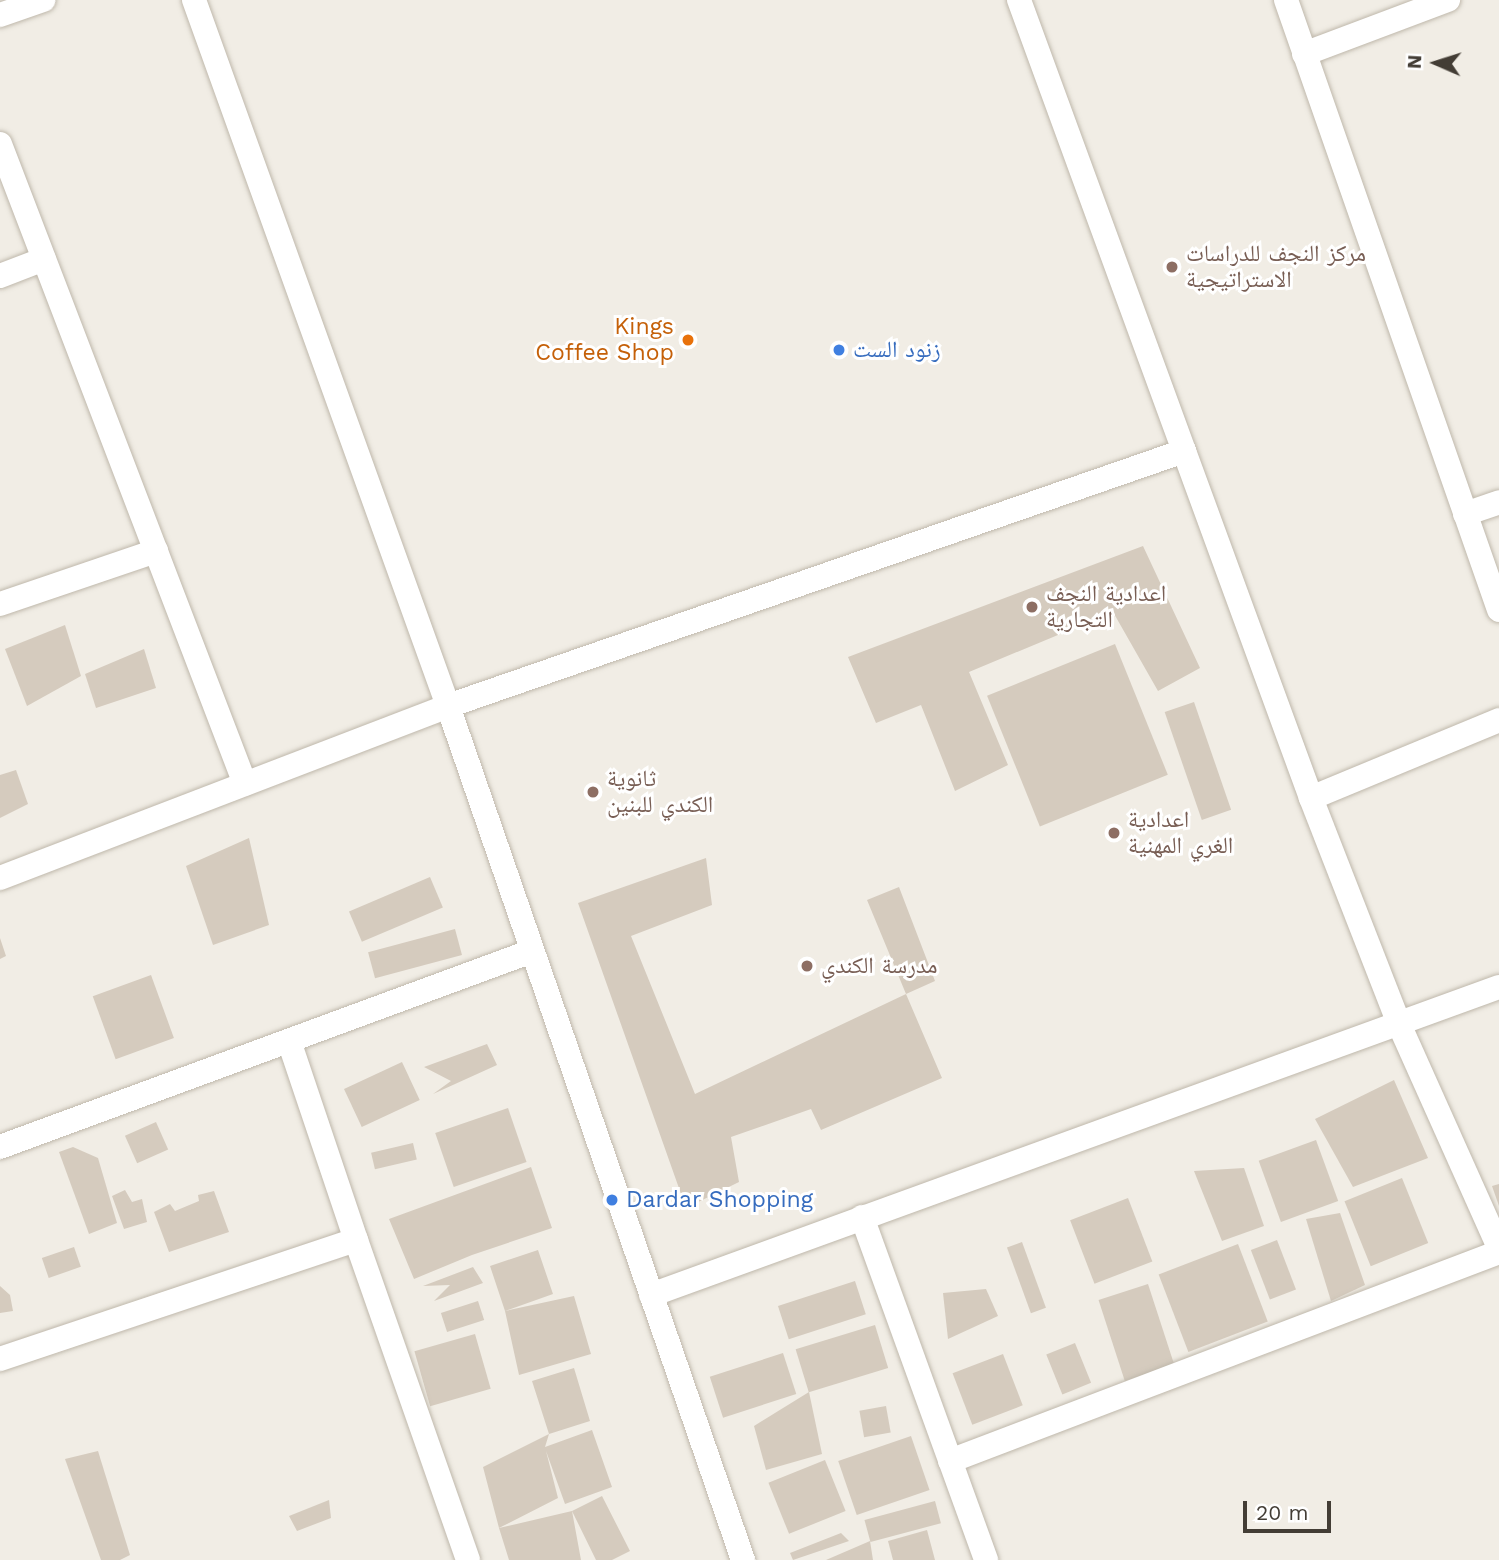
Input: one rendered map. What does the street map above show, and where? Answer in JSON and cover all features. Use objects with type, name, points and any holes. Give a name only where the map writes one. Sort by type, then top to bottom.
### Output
[{"type":"street","points":[[0,15],[43,0]]},
{"type":"street","points":[[194,0],[448,706],[743,1560]]},
{"type":"street","points":[[950,1461],[1499,1250],[1399,1024],[1311,797],[1019,0]]},
{"type":"street","points":[[1286,0],[1499,610]]},
{"type":"street","points":[[1304,54],[1448,0]]},
{"type":"street","points":[[0,144],[245,784]]},
{"type":"street","points":[[0,276],[44,259]]},
{"type":"street","points":[[0,878],[448,706],[1184,451]]},
{"type":"street","points":[[1465,514],[1499,502]]},
{"type":"street","points":[[0,604],[156,551]]},
{"type":"street","points":[[1311,797],[1499,720]]},
{"type":"street","points":[[0,1147],[532,951]]},
{"type":"street","points":[[651,1295],[1499,987]]},
{"type":"street","points":[[289,1041],[468,1560]]},
{"type":"street","points":[[862,1217],[986,1560]]},
{"type":"street","points":[[0,1359],[356,1241]]},
{"type":"building","points":[[1143,546],[1200,668],[1158,691],[1113,612],[969,672],[1008,765],[955,791],[921,705],[876,723],[848,657]]},
{"type":"building","points":[[65,625],[81,676],[27,706],[5,649]]},
{"type":"building","points":[[1115,644],[1168,775],[1040,826],[987,696]]},
{"type":"building","points":[[144,649],[156,688],[96,708],[85,674]]},
{"type":"building","points":[[1194,702],[1231,810],[1202,820],[1165,712]]},
{"type":"building","points":[[16,770],[28,804],[0,818],[0,775]]},
{"type":"building","points":[[249,838],[269,925],[213,945],[186,866]]},
{"type":"building","points":[[706,858],[712,905],[631,936],[695,1094],[906,994],[942,1078],[821,1130],[811,1109],[731,1137],[739,1182],[686,1208],[578,903]]},
{"type":"building","points":[[430,877],[443,907],[362,942],[349,911]]},
{"type":"building","points":[[899,887],[935,981],[906,994],[867,900]]},
{"type":"building","points":[[455,929],[462,955],[375,978],[368,952]]},
{"type":"building","points":[[0,938],[6,956],[0,959]]},
{"type":"building","points":[[151,975],[174,1038],[116,1059],[93,996]]},
{"type":"building","points":[[487,1044],[497,1065],[433,1094],[451,1081],[424,1067]]},
{"type":"building","points":[[402,1062],[420,1100],[362,1127],[344,1089]]},
{"type":"building","points":[[1394,1080],[1428,1158],[1353,1187],[1315,1119]]},
{"type":"building","points":[[508,1108],[527,1162],[454,1187],[435,1133]]},
{"type":"building","points":[[156,1122],[168,1149],[137,1163],[125,1136]]},
{"type":"building","points":[[1316,1140],[1338,1201],[1281,1222],[1259,1161]]},
{"type":"building","points":[[413,1143],[417,1160],[375,1169],[371,1153]]},
{"type":"building","points":[[73,1147],[98,1158],[117,1223],[89,1234],[59,1152]]},
{"type":"building","points":[[531,1167],[552,1228],[472,1255],[414,1279],[389,1219]]},
{"type":"building","points":[[1244,1168],[1264,1226],[1222,1241],[1194,1171]]},
{"type":"building","points":[[1402,1178],[1428,1243],[1371,1266],[1345,1201]]},
{"type":"building","points":[[1499,1184],[1499,1206],[1492,1186]]},
{"type":"building","points":[[125,1190],[132,1202],[142,1199],[147,1222],[124,1229],[112,1196]]},
{"type":"building","points":[[214,1191],[229,1232],[169,1252],[154,1212],[170,1204],[175,1211],[199,1201],[198,1195]]},
{"type":"building","points":[[1128,1198],[1152,1261],[1094,1284],[1070,1220]]},
{"type":"building","points":[[1340,1213],[1365,1285],[1331,1301],[1306,1219]]},
{"type":"building","points":[[1277,1240],[1296,1289],[1270,1300],[1251,1250]]},
{"type":"building","points":[[1022,1242],[1046,1308],[1031,1313],[1007,1247]]},
{"type":"building","points":[[1238,1244],[1268,1321],[1188,1352],[1159,1274]]},
{"type":"building","points":[[74,1247],[81,1267],[49,1278],[42,1258]]},
{"type":"building","points":[[538,1250],[553,1294],[505,1311],[490,1266]]},
{"type":"building","points":[[473,1267],[483,1283],[434,1301],[450,1285],[423,1286]]},
{"type":"building","points":[[855,1281],[866,1314],[789,1339],[778,1306]]},
{"type":"building","points":[[1148,1284],[1174,1365],[1125,1381],[1099,1300]]},
{"type":"building","points":[[0,1286],[10,1295],[13,1311],[0,1313]]},
{"type":"building","points":[[986,1289],[998,1316],[948,1339],[943,1293]]},
{"type":"building","points":[[574,1296],[591,1354],[519,1375],[505,1311]]},
{"type":"building","points":[[478,1301],[484,1320],[447,1332],[441,1313]]},
{"type":"building","points":[[875,1325],[888,1368],[809,1392],[796,1349]]},
{"type":"building","points":[[475,1334],[491,1389],[430,1406],[414,1351]]},
{"type":"building","points":[[1075,1343],[1091,1383],[1062,1394],[1046,1355]]},
{"type":"building","points":[[783,1353],[796,1394],[723,1418],[710,1377]]},
{"type":"building","points":[[1003,1354],[1023,1405],[972,1425],[953,1373]]},
{"type":"building","points":[[574,1368],[590,1421],[549,1434],[532,1381]]},
{"type":"building","points":[[809,1392],[822,1454],[766,1470],[754,1426]]},
{"type":"building","points":[[886,1406],[891,1433],[864,1437],[859,1411]]},
{"type":"building","points":[[592,1430],[612,1487],[565,1504],[546,1451],[558,1498],[499,1528],[483,1467],[549,1434],[545,1447]]},
{"type":"building","points":[[911,1436],[930,1490],[857,1515],[838,1461]]},
{"type":"building","points":[[98,1451],[130,1555],[120,1560],[101,1560],[65,1459]]},
{"type":"building","points":[[825,1460],[846,1511],[789,1534],[768,1483]]},
{"type":"building","points":[[602,1496],[630,1551],[612,1560],[596,1560],[572,1511]]},
{"type":"building","points":[[329,1500],[331,1518],[297,1531],[289,1516]]},
{"type":"building","points":[[935,1501],[941,1523],[870,1542],[864,1520]]},
{"type":"building","points":[[572,1511],[581,1560],[509,1560],[499,1528]]},
{"type":"building","points":[[927,1530],[935,1560],[893,1560],[888,1541]]},
{"type":"building","points":[[841,1533],[849,1541],[793,1560],[790,1553]]},
{"type":"building","points":[[870,1541],[873,1560],[826,1560]]},
{"type":"place","name":"مركز النجف للدراسات الاستراتيجية","points":[[1172,267]]},
{"type":"place","name":"Kings Coffee Shop","points":[[688,340]]},
{"type":"place","name":"زنود الست","points":[[839,350]]},
{"type":"place","name":"اعدادية النجف التجارية","points":[[1032,607]]},
{"type":"place","name":"ثانوية الكندي للبنين","points":[[593,792]]},
{"type":"place","name":"اعدادية الغري المهنية","points":[[1114,833]]},
{"type":"place","name":"مدرسة الكندي","points":[[807,966]]},
{"type":"place","name":"Dardar Shopping","points":[[612,1200]]}]
